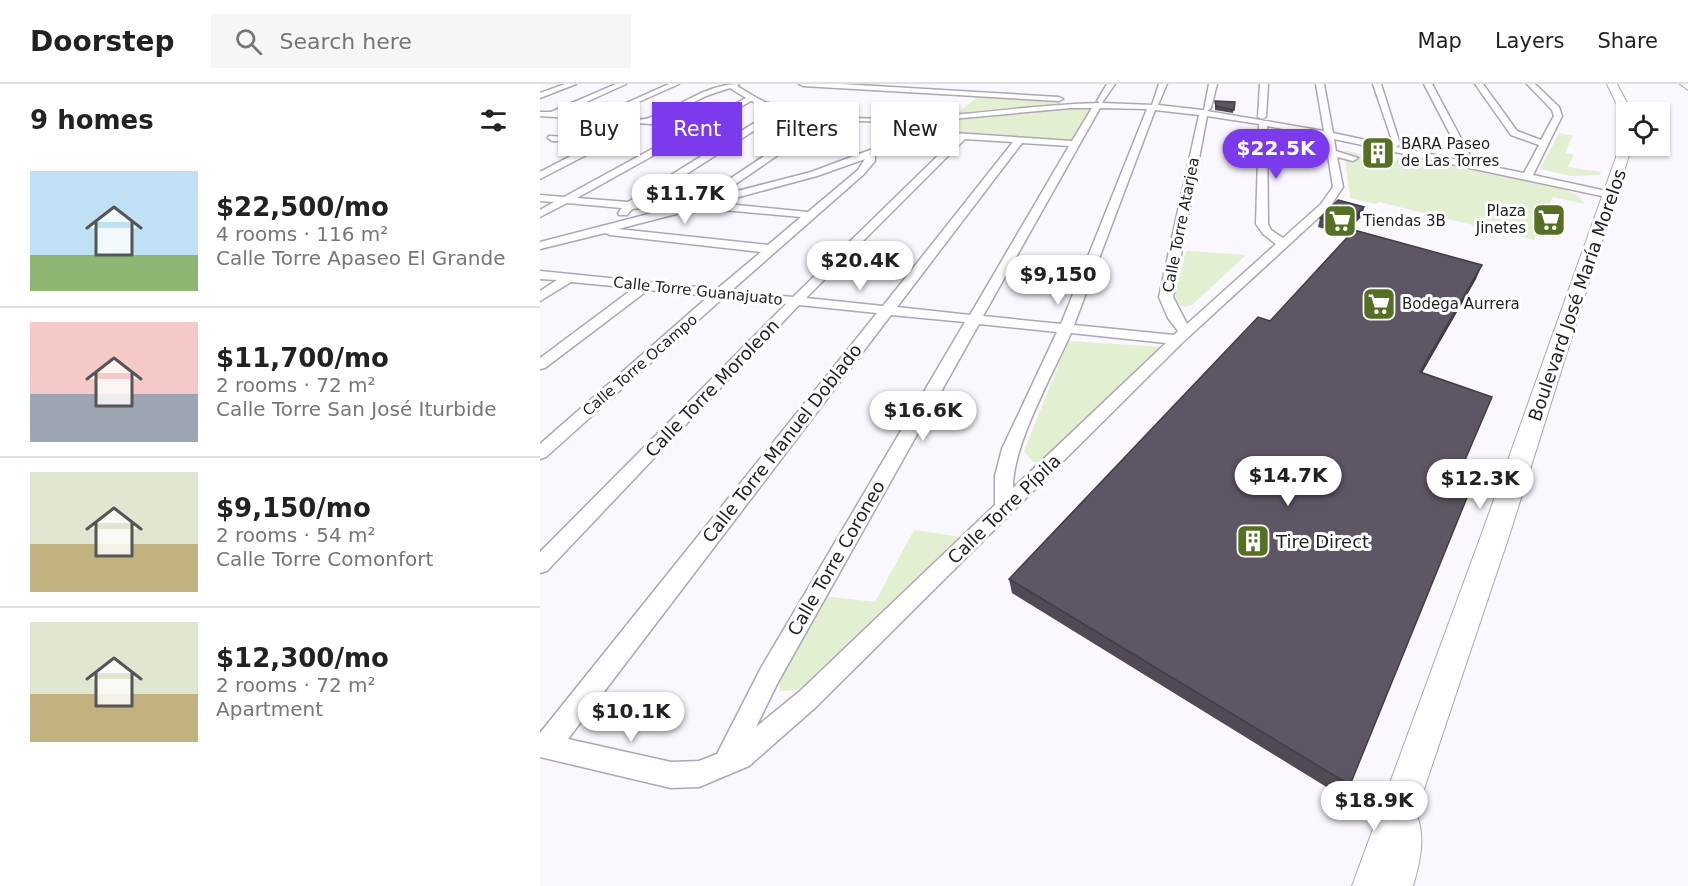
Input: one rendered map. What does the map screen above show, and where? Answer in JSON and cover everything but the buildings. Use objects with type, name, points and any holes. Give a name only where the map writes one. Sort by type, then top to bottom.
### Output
[{"type":"main road","points":[[1614,84],[1621,102]]},
{"type":"main road","points":[[1685,84],[1688,87]]},
{"type":"main road","name":"Boulevard José María Morelos","points":[[1372,886],[1623,156]]},
{"type":"main road","points":[[1393,886],[1399,868],[1407,788]]},
{"type":"street","points":[[540,96],[572,84]]},
{"type":"street","points":[[550,115],[622,84]]},
{"type":"street","points":[[634,102],[675,84]]},
{"type":"street","points":[[640,120],[650,121],[704,94],[732,84],[749,99],[759,102]]},
{"type":"street","points":[[803,84],[858,85],[968,94],[1052,95],[1069,103]]},
{"type":"street","points":[[902,90],[910,84]]},
{"type":"street","points":[[942,102],[963,84]]},
{"type":"street","points":[[958,102],[979,84]]},
{"type":"street","points":[[1000,95],[1011,84]]},
{"type":"street","name":"Calle Torre Coroneo","points":[[725,765],[781,655],[1111,84]]},
{"type":"street","points":[[1004,510],[1004,476],[1011,449],[1066,328],[1163,84]]},
{"type":"street","name":"Calle Torre Atarjea","points":[[1182,336],[1166,297],[1213,84]]},
{"type":"street","points":[[1264,84],[1262,224],[1268,232],[1283,243]]},
{"type":"street","name":"Calle Torre Pípila","points":[[544,746],[671,775],[699,774],[740,757],[808,699],[1182,336],[1325,206],[1335,194],[1338,187],[1320,84]]},
{"type":"street","points":[[1377,84],[1396,144]]},
{"type":"street","points":[[1428,84],[1467,159]]},
{"type":"street","points":[[1479,84],[1515,133],[1544,144]]},
{"type":"street","points":[[1529,174],[1558,113],[1531,84]]},
{"type":"street","points":[[742,103],[749,99]]},
{"type":"street","points":[[959,116],[1069,103],[1206,110],[1263,119],[1612,192]]},
{"type":"street","points":[[540,114],[558,116]]},
{"type":"street","points":[[622,212],[754,127]]},
{"type":"street","points":[[1328,133],[1396,144],[1529,174]]},
{"type":"street","points":[[540,144],[558,135]]},
{"type":"street","points":[[959,137],[1076,144]]},
{"type":"street","name":"Calle Torre Moroleon","points":[[540,565],[797,300],[962,137]]},
{"type":"street","points":[[552,138],[558,138]]},
{"type":"street","name":"Calle Torre Manuel Doblado","points":[[544,746],[1019,141]]},
{"type":"street","points":[[540,198],[622,212],[832,160],[871,145]]},
{"type":"street","points":[[540,214],[652,151]]},
{"type":"street","points":[[1332,153],[1353,158]]},
{"type":"street","points":[[540,246],[797,179],[870,155]]},
{"type":"street","name":"Calle Torre Ocampo","points":[[540,453],[723,293],[769,249],[861,172],[870,161],[870,155]]},
{"type":"street","points":[[540,176],[579,156]]},
{"type":"street","points":[[723,188],[770,156]]},
{"type":"street","points":[[701,205],[809,216]]},
{"type":"street","points":[[598,231],[769,249]]},
{"type":"street","name":"Calle Torre Guanajuato","points":[[540,275],[1066,328],[1182,336]]},
{"type":"street","points":[[540,297],[569,278]]},
{"type":"street","points":[[540,365],[645,286]]},
{"type":"green space","points":[[977,97],[1063,103],[965,114],[959,112]]},
{"type":"green space","points":[[1068,109],[1092,109],[1072,140],[959,132],[959,120]]},
{"type":"green space","points":[[1559,133],[1573,136],[1565,153],[1574,155],[1568,167],[1601,172],[1600,175],[1571,176],[1540,169]]},
{"type":"green space","points":[[1342,150],[1396,161],[1402,154],[1556,186],[1577,195],[1585,204],[1553,197],[1534,240],[1379,202],[1376,204],[1350,198],[1345,159],[1354,161],[1361,158]]},
{"type":"green space","points":[[1186,251],[1246,255],[1192,305],[1185,307],[1173,302]]},
{"type":"green space","points":[[1068,341],[1164,347],[1043,461],[1033,462],[1024,451]]},
{"type":"green space","points":[[914,530],[961,537],[811,684],[795,690],[780,691],[778,679],[823,596],[875,602]]},
{"type":"place","name":"BARA Paseo de Las Torres","points":[[1378,153]]},
{"type":"place","name":"Plaza Jinetes","points":[[1549,220]]},
{"type":"place","name":"Tiendas 3B","points":[[1340,221]]},
{"type":"place","name":"Bodega Aurrera","points":[[1379,304]]},
{"type":"place","name":"Tire Direct","points":[[1253,541]]}]
